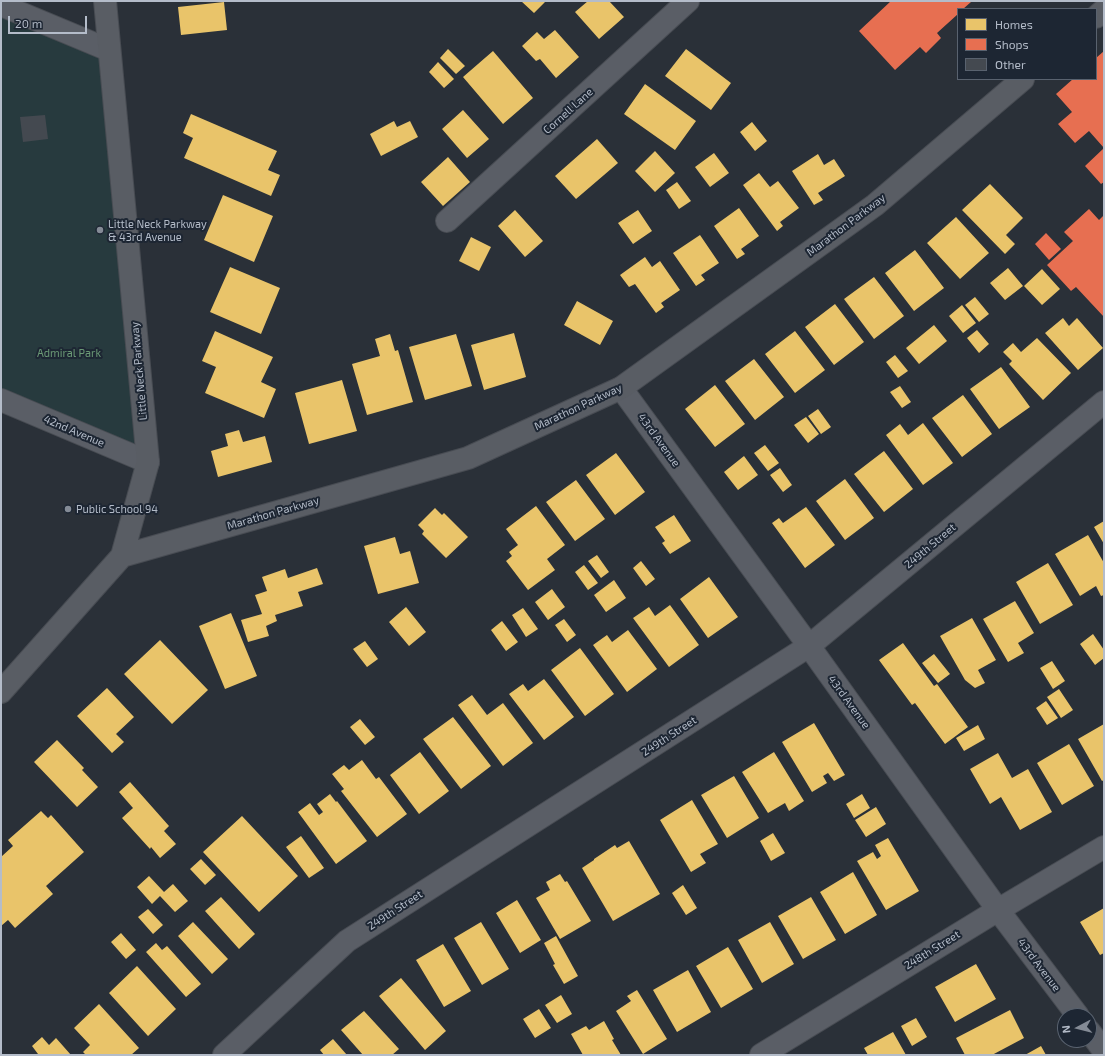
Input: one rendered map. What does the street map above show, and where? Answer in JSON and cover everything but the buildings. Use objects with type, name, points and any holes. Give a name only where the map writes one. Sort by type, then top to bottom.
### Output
[{"type":"street","name":"Little Neck Parkway","points":[[1,692],[122,556],[148,462],[105,1]]},
{"type":"street","name":"Cornell Lane","points":[[447,221],[688,1]]},
{"type":"street","points":[[1,5],[109,50]]},
{"type":"street","name":"Marathon Parkway","points":[[122,556],[468,458],[621,388],[875,205],[1022,80]]},
{"type":"street","name":"43rd Avenue","points":[[621,388],[809,646],[998,910],[1072,1008]]},
{"type":"street","name":"42nd Avenue","points":[[1,400],[148,462]]},
{"type":"street","name":"249th Street","points":[[224,1055],[247,1046],[347,941],[809,646],[1104,402]]},
{"type":"street","name":"248th Street","points":[[761,1055],[1104,847]]},
{"type":"street","points":[[1097,1041],[1104,1050]]},
{"type":"green space","name":"Admiral Park","points":[[1,5],[109,50],[148,462],[1,400]]},
{"type":"place","name":"Little Neck Parkway & 43rd Avenue","points":[[100,230]]},
{"type":"place","name":"Public School 94","points":[[68,509]]}]
